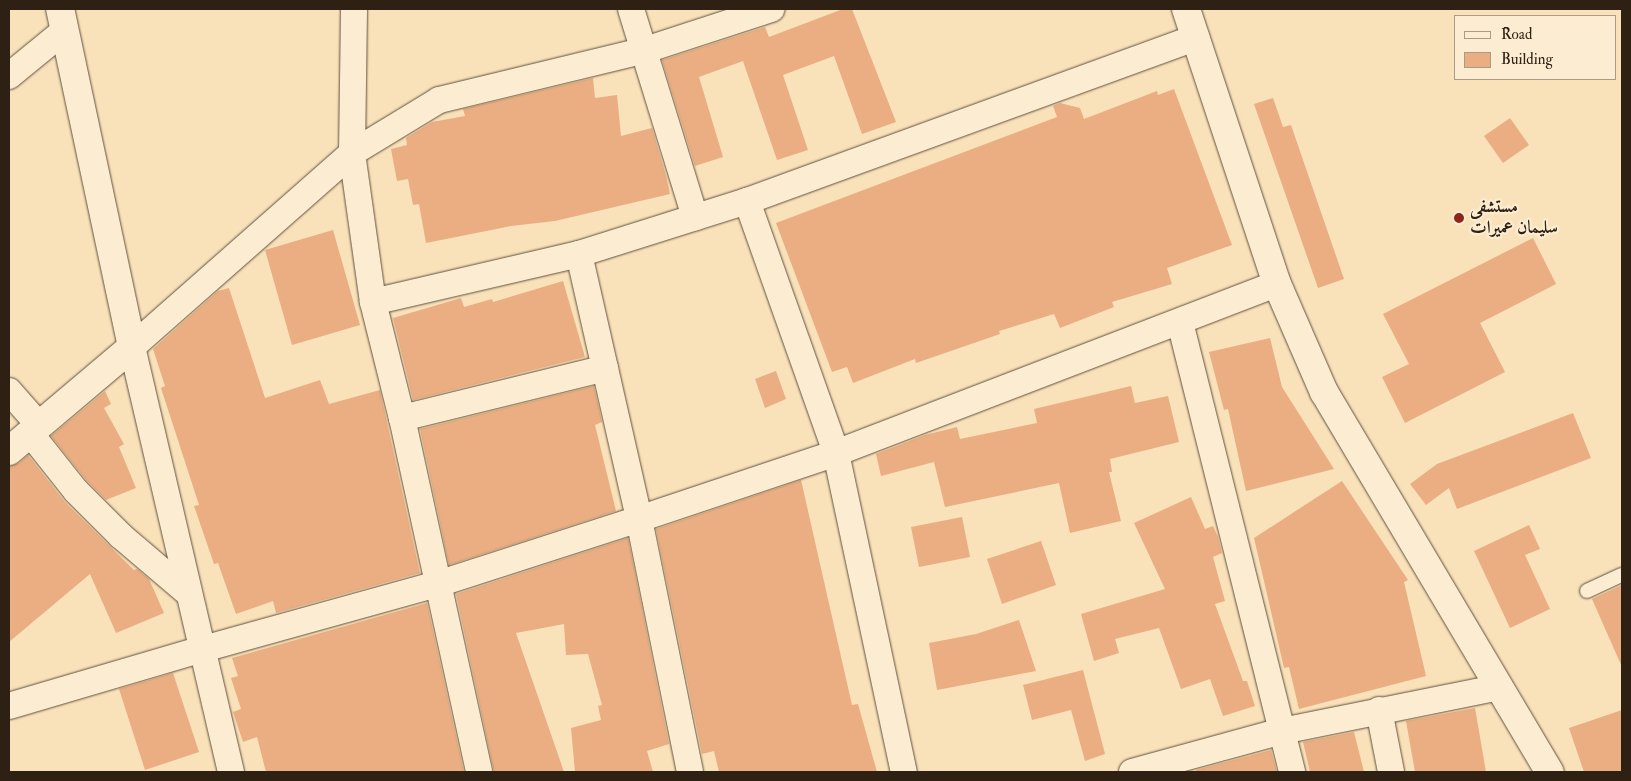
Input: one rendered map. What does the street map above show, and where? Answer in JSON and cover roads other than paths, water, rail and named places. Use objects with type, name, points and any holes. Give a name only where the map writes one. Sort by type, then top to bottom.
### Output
[{"type":"street","points":[[354,9],[352,153],[373,302],[402,418],[479,772]]},
{"type":"street","points":[[631,9],[696,217]]},
{"type":"street","points":[[9,451],[132,347],[352,153],[439,100],[645,50],[771,9]]},
{"type":"street","points":[[1186,9],[1277,284],[1324,392],[1550,772]]},
{"type":"street","points":[[9,76],[62,20]]},
{"type":"street","points":[[62,20],[132,347],[231,772]]},
{"type":"street","points":[[373,302],[579,254],[747,201],[1196,38]]},
{"type":"street","points":[[747,201],[836,452],[904,772]]},
{"type":"street","points":[[579,254],[639,519],[690,772]]},
{"type":"street","points":[[9,706],[203,649],[438,584],[639,519],[836,452],[1277,284]]},
{"type":"street","points":[[1180,322],[1292,772]]},
{"type":"street","points":[[402,418],[605,368]]},
{"type":"street","points":[[9,390],[76,491],[121,536],[188,593]]},
{"type":"street","points":[[1132,772],[1162,768],[1282,731],[1379,710],[1500,688]]},
{"type":"street","points":[[1379,710],[1391,772]]},
{"type":"lane","points":[[1587,591],[1622,575]]},
{"type":"place","name":"مستشفى سليمان عميرات","points":[[1459,218]]}]
